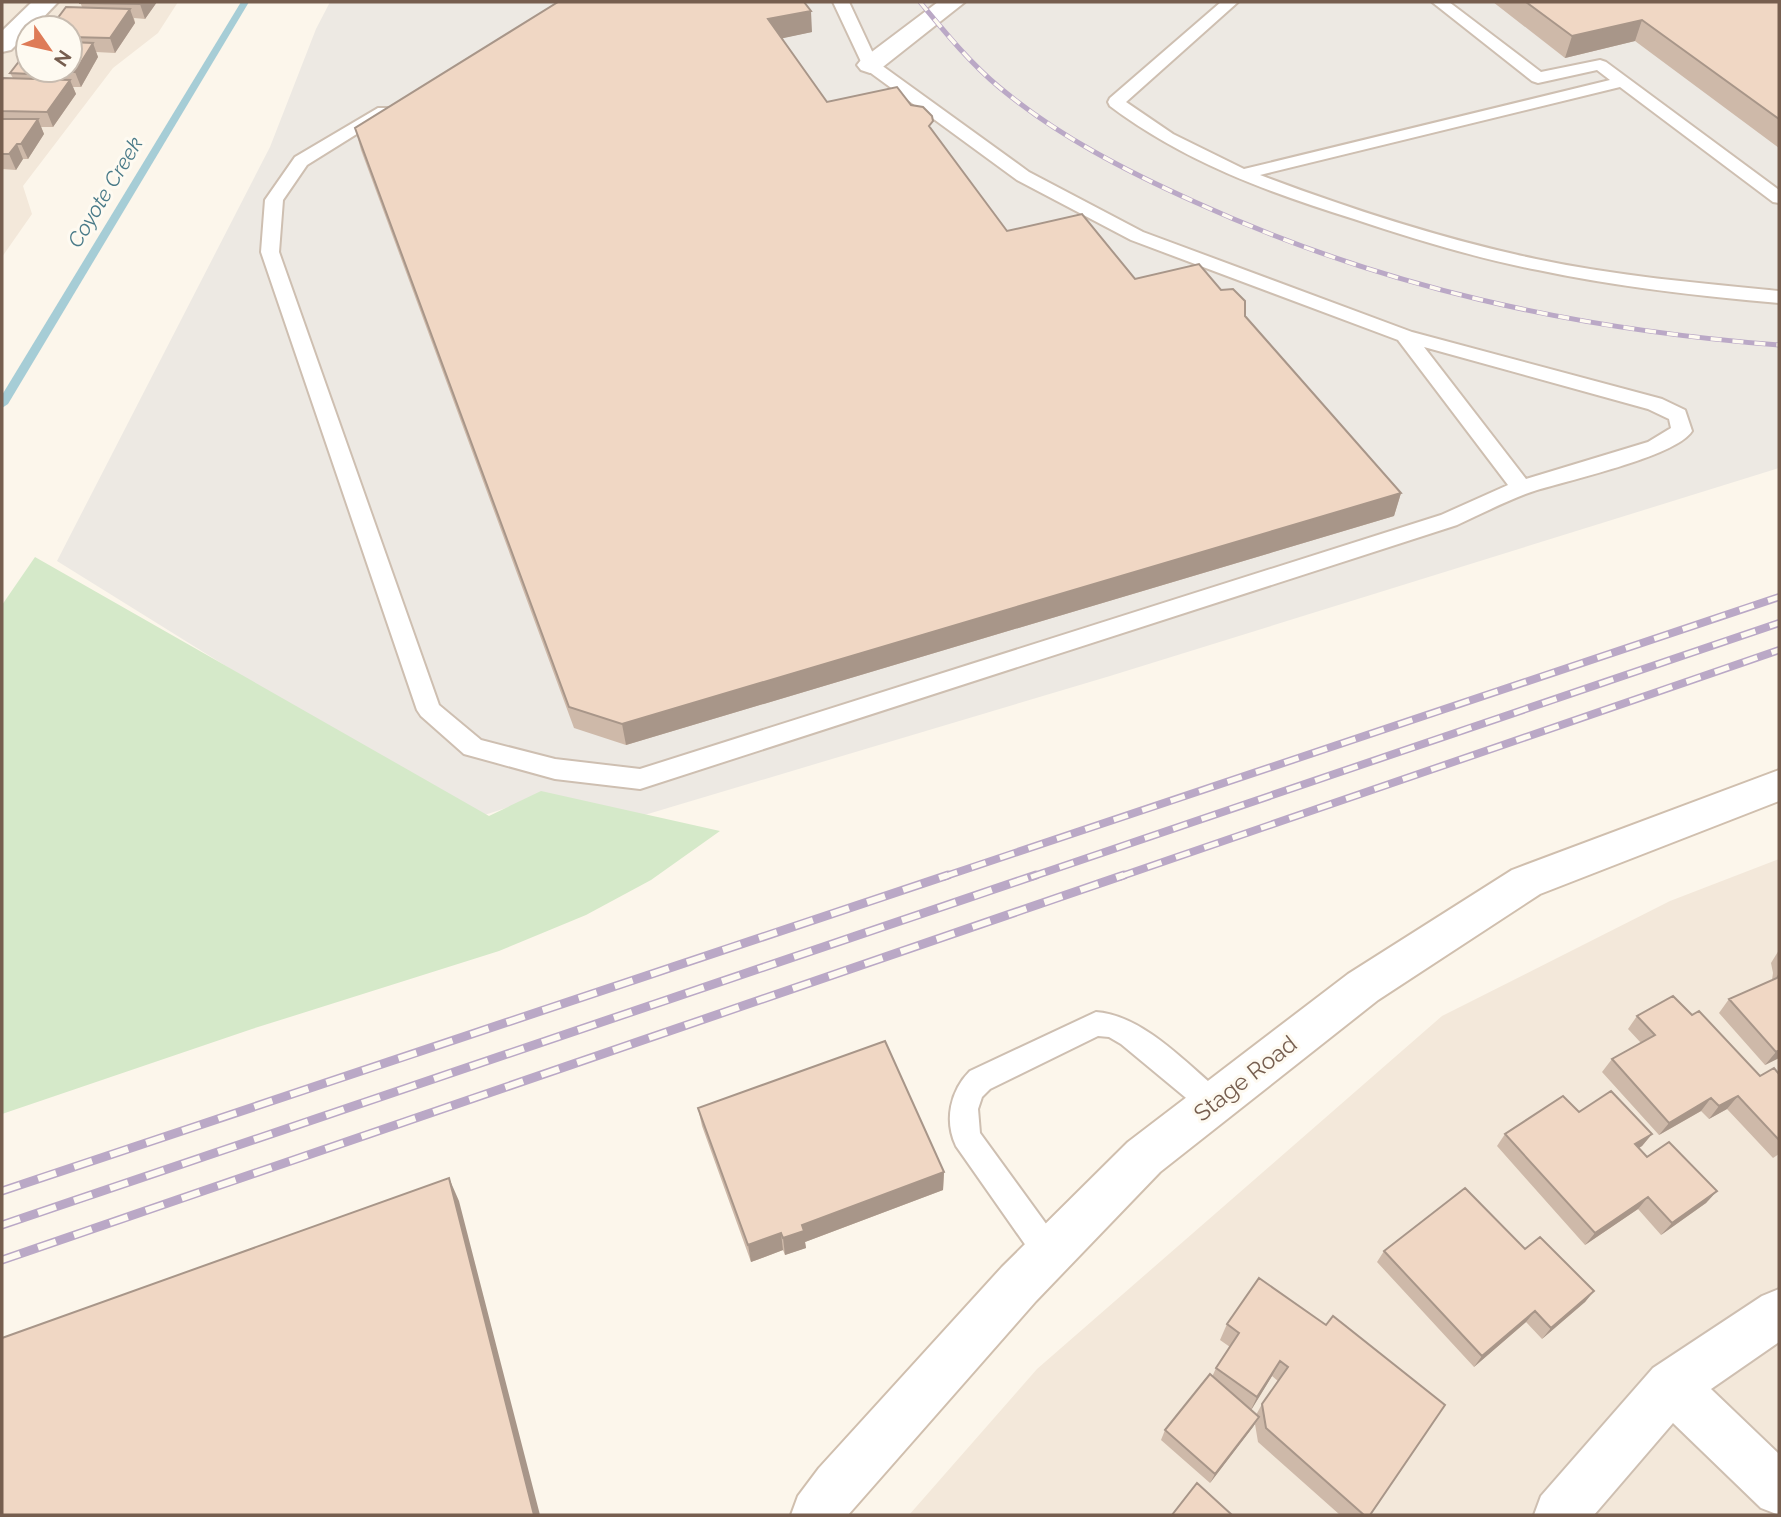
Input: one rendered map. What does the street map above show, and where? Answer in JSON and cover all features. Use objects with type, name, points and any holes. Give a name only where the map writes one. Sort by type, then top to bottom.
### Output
[{"type":"main road","points":[[2,45],[46,2]]},
{"type":"main road","points":[[870,65],[953,2]]},
{"type":"main road","name":"Stage Road","points":[[817,1515],[837,1486],[1049,1253],[1144,1157],[1363,987],[1526,882],[1779,785]]},
{"type":"main road","points":[[1560,1515],[1671,1386],[1779,1312]]},
{"type":"main road","points":[[1671,1386],[1779,1490]]},
{"type":"lane","points":[[407,98],[301,161],[274,200],[270,252],[429,710],[473,747],[555,769],[640,779],[1449,520],[1521,488],[1655,447],[1682,431],[1678,415],[1655,404],[1405,335],[1137,236],[1023,176],[870,65],[841,2]]},
{"type":"lane","points":[[1230,2],[1116,102],[1140,122],[1207,158],[1244,174],[1288,192],[1431,238],[1537,264],[1658,284],[1779,297]]},
{"type":"lane","points":[[1440,2],[1538,78],[1600,65],[1779,198]]},
{"type":"lane","points":[[1244,174],[1622,82]]},
{"type":"lane","points":[[1405,335],[1521,488]]},
{"type":"lane","points":[[1049,1253],[966,1137],[964,1110],[970,1090],[979,1080],[1096,1024],[1113,1025],[1131,1035],[1213,1104]]},
{"type":"shaded area","points":[[2,2],[178,2],[158,33],[113,68],[23,186],[32,214],[2,257]]},
{"type":"shaded area","points":[[330,2],[1779,2],[1779,468],[1110,676],[621,822],[531,800],[472,819],[57,561],[270,147],[316,29]]},
{"type":"shaded area","points":[[1779,859],[1779,1515],[909,1515],[1037,1369],[1442,1016],[1670,901]]},
{"type":"green space","points":[[35,557],[489,816],[541,791],[720,831],[651,880],[586,915],[499,951],[252,1029],[2,1114],[2,605]]},
{"type":"building","points":[[80,2],[142,2],[140,4]]},
{"type":"building","points":[[558,2],[804,2],[811,11],[768,19],[827,102],[897,87],[911,105],[923,107],[932,116],[933,121],[929,126],[1007,231],[1082,214],[1135,279],[1199,264],[1221,290],[1233,289],[1245,301],[1245,316],[1401,493],[622,724],[569,707],[355,128]]},
{"type":"building","points":[[1526,2],[1779,2],[1779,119],[1642,20],[1572,36]]},
{"type":"building","points":[[66,7],[130,9],[110,38],[84,37],[84,14],[61,14]]},
{"type":"building","points":[[84,43],[93,43],[84,58]]},
{"type":"building","points":[[14,78],[14,84],[67,84],[47,112],[2,111],[2,80]]},
{"type":"building","points":[[2,119],[38,119],[21,144],[17,144],[9,154],[2,154]]},
{"type":"building","points":[[1779,975],[1779,1050],[1776,1052],[1729,999]]},
{"type":"building","points":[[1673,996],[1692,1015],[1699,1011],[1760,1076],[1774,1068],[1779,1074],[1779,1140],[1738,1096],[1719,1106],[1711,1098],[1669,1123],[1612,1059],[1655,1035],[1637,1016]]},
{"type":"building","points":[[885,1041],[944,1172],[802,1225],[804,1231],[783,1238],[781,1233],[748,1245],[698,1108]]},
{"type":"building","points":[[1611,1091],[1652,1134],[1635,1144],[1647,1157],[1669,1142],[1717,1191],[1672,1223],[1648,1197],[1595,1233],[1505,1134],[1563,1096],[1579,1112]]},
{"type":"building","points":[[449,1178],[534,1515],[2,1515],[2,1338]]},
{"type":"building","points":[[1465,1188],[1525,1249],[1540,1237],[1594,1291],[1551,1328],[1535,1311],[1482,1356],[1384,1251]]},
{"type":"building","points":[[1259,1278],[1326,1325],[1333,1316],[1445,1405],[1370,1515],[1364,1515],[1266,1428],[1262,1404],[1288,1367],[1280,1361],[1257,1397],[1216,1368],[1239,1333],[1227,1324]]},
{"type":"building","points":[[1210,1374],[1259,1417],[1215,1474],[1165,1430]]},
{"type":"building","points":[[1197,1483],[1232,1515],[1172,1515]]},
{"type":"waterway","name":"Coyote Creek","points":[[2,404],[245,2]]},
{"type":"railway","points":[[920,2],[958,46],[999,87],[1069,137],[1144,178],[1266,232],[1408,281],[1481,300],[1628,328],[1779,345]]},
{"type":"railway","points":[[943,877],[1779,597]]},
{"type":"railway","points":[[1031,877],[1779,623]]},
{"type":"railway","points":[[1119,877],[1779,650]]},
{"type":"railway","points":[[2,1191],[948,875]]},
{"type":"railway","points":[[2,1225],[1036,875]]},
{"type":"railway","points":[[2,1260],[1124,875]]}]
